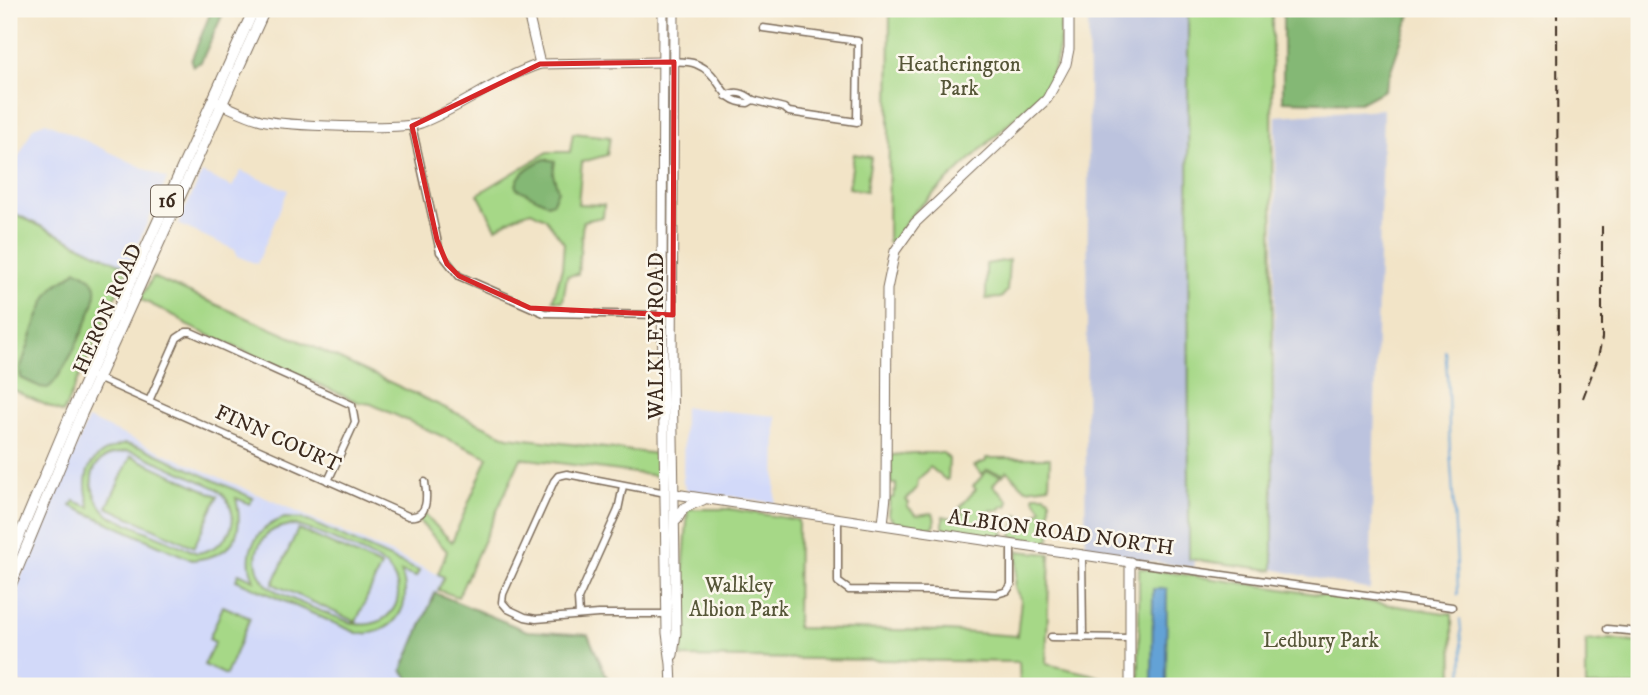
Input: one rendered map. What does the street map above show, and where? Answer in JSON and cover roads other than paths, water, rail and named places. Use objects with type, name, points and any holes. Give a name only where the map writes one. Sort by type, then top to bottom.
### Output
[{"type":"main road","name":"HERON ROAD","points":[[218,102],[254,9]]},
{"type":"main road","name":"HERON ROAD","points":[[9,561],[218,102],[265,9]]},
{"type":"main road","name":"HERON ROAD","points":[[9,589],[94,377]]},
{"type":"street","points":[[527,9],[540,64]]},
{"type":"street","name":"WALKLEY ROAD","points":[[663,9],[662,315],[670,494],[676,522],[676,633],[671,664]]},
{"type":"street","name":"WALKLEY ROAD","points":[[672,686],[666,614],[673,314],[674,9]]},
{"type":"street","points":[[883,524],[887,462],[887,289],[895,251],[915,223],[1047,99],[1066,64],[1069,49],[1069,9]]},
{"type":"street","points":[[218,102],[261,120],[312,125],[412,126],[540,64],[674,62],[695,64],[708,71],[718,81],[726,96],[739,102],[748,103],[753,100],[785,108],[789,112],[857,122],[858,41],[763,28]]},
{"type":"street","points":[[412,126],[440,252],[459,276],[544,313],[673,314]]},
{"type":"street","points":[[149,401],[177,338],[191,332],[352,405],[355,422],[328,481]]},
{"type":"street","name":"FINN COURT","points":[[94,377],[412,517],[422,512],[428,500],[425,482]]},
{"type":"street","points":[[666,614],[579,615],[537,619],[525,617],[504,607],[503,594],[558,476],[567,474],[670,494]]},
{"type":"street","points":[[579,615],[579,599],[618,509],[623,485]]},
{"type":"street","name":"ALBION ROAD NORTH","points":[[670,494],[1452,607]]},
{"type":"street","points":[[676,522],[684,508],[705,499]]},
{"type":"street","points":[[838,519],[838,582],[849,590],[930,590],[997,594],[1007,591],[1011,585],[1012,544]]},
{"type":"street","points":[[1082,554],[1083,638]]},
{"type":"street","points":[[1130,562],[1130,686]]},
{"type":"street","points":[[1607,629],[1639,632]]},
{"type":"street","points":[[1051,637],[1130,638]]},
{"type":"water","points":[[1153,589],[1167,589],[1166,686],[1152,686]]},
{"type":"waterway","points":[[1445,351],[1458,595]]},
{"type":"waterway","points":[[1460,619],[1462,686]]},
{"type":"railway","points":[[1557,9],[1559,686]]},
{"type":"railway","points":[[1583,398],[1598,358],[1602,338],[1602,223]]},
{"type":"park label","name":"Heatherington Park","points":[[959,77]]},
{"type":"park label","name":"Walkley Albion Park","points":[[739,598]]},
{"type":"park label","name":"Ledbury Park","points":[[1321,641]]}]
